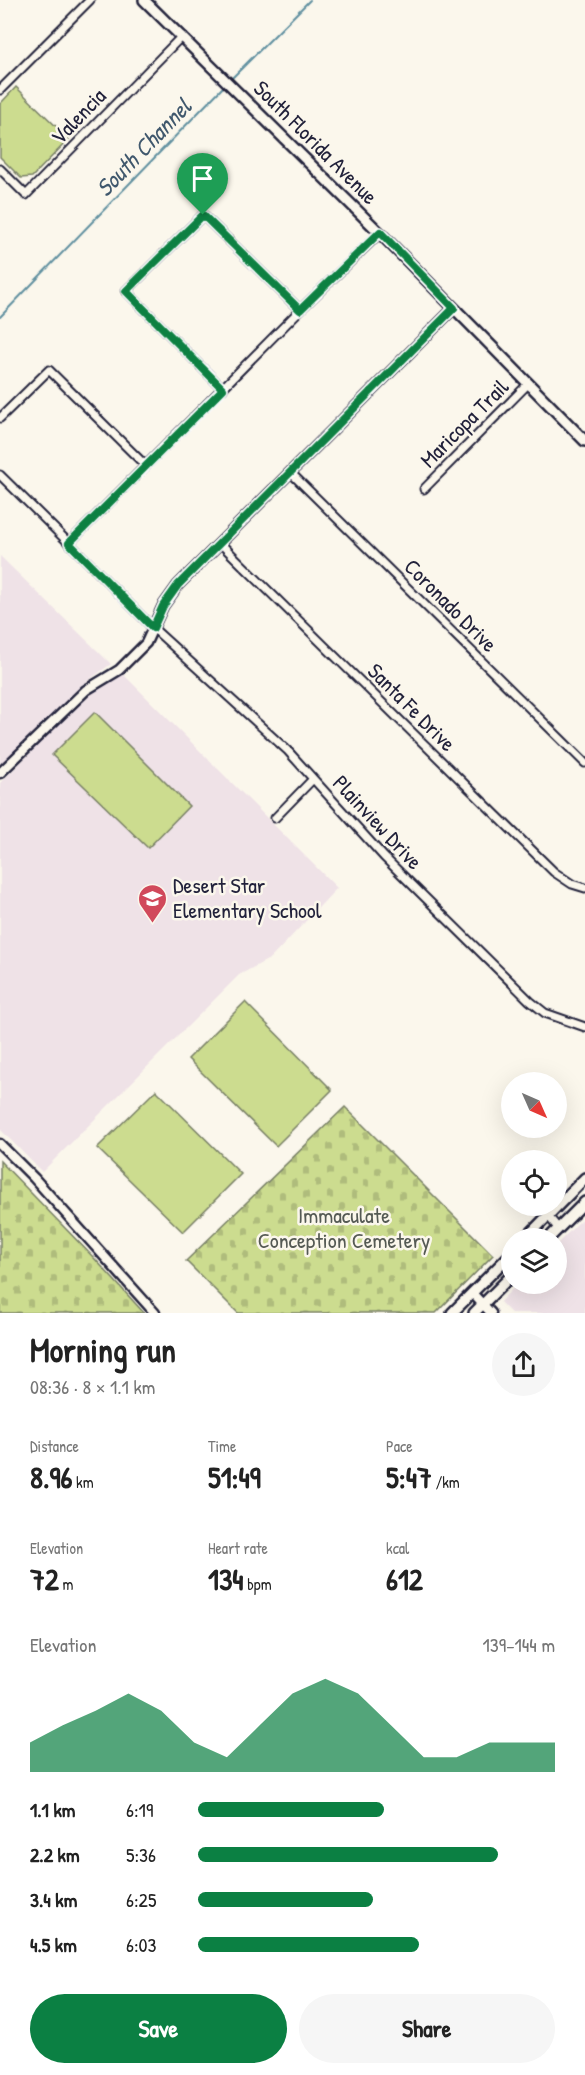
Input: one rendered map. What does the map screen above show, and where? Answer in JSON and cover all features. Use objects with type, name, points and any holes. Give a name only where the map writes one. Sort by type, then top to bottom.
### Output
[{"type":"main road","name":"South Florida Avenue","points":[[144,0],[380,232],[585,441]]},
{"type":"main road","points":[[567,1196],[585,1178]]},
{"type":"main road","points":[[558,1228],[585,1202]]},
{"type":"main road","points":[[536,1228],[547,1216]]},
{"type":"main road","points":[[452,1313],[501,1263]]},
{"type":"main road","points":[[474,1313],[501,1286]]},
{"type":"street","points":[[0,90],[90,0]]},
{"type":"street","name":"Valencia","points":[[0,169],[26,195],[182,36]]},
{"type":"street","points":[[223,389],[126,291],[203,215],[300,310]]},
{"type":"street","points":[[69,543],[380,232]]},
{"type":"street","points":[[0,773],[86,690],[119,670],[146,643],[163,606],[178,585],[454,308]]},
{"type":"street","points":[[0,418],[49,370],[146,466]]},
{"type":"street","name":"Maricopa Trail","points":[[423,489],[529,383]]},
{"type":"street","name":"Coronado Drive","points":[[291,473],[585,763]]},
{"type":"street","name":"Plainview Drive","points":[[0,475],[153,628],[288,751],[384,857],[530,1001],[545,1013],[585,1027]]},
{"type":"street","name":"Santa Fe Drive","points":[[220,543],[554,872],[572,884],[585,888]]},
{"type":"street","points":[[275,819],[313,779]]},
{"type":"street","points":[[0,1144],[41,1186],[155,1313]]},
{"type":"street","points":[[549,1216],[558,1228]]},
{"type":"street","points":[[472,1293],[491,1313]]},
{"type":"shaded area","points":[[0,556],[111,664],[82,685],[0,765]]},
{"type":"shaded area","name":"Desert Star Elementary School","points":[[123,674],[337,888],[271,958],[239,975],[42,1172],[0,1129],[0,783],[87,696]]},
{"type":"shaded area","points":[[585,1216],[585,1313],[511,1313],[500,1302],[508,1294],[567,1294],[567,1234]]},
{"type":"green space","points":[[16,87],[69,139],[32,177],[21,178],[0,157],[0,104]]},
{"type":"green space","points":[[95,712],[189,806],[148,848],[52,755]]},
{"type":"green space","points":[[245,1002],[332,1090],[276,1146],[188,1059]]},
{"type":"green space","points":[[156,1090],[241,1174],[183,1232],[97,1148]]},
{"type":"green space","name":"Immaculate Conception Cemetery","points":[[345,1107],[493,1255],[436,1313],[238,1313],[186,1261]]},
{"type":"green space","points":[[0,1161],[95,1259],[144,1313],[0,1313]]},
{"type":"waterway","name":"South Channel","points":[[230,80],[310,0]]},
{"type":"waterway","name":"South Channel","points":[[0,317],[226,84]]},
{"type":"place","name":"Desert Star Elementary School","points":[[152,924]]},
{"type":"route","points":[[203,215],[300,310],[380,232],[454,308],[178,585],[163,606],[153,628],[69,543],[223,389],[126,291],[203,215]]}]
